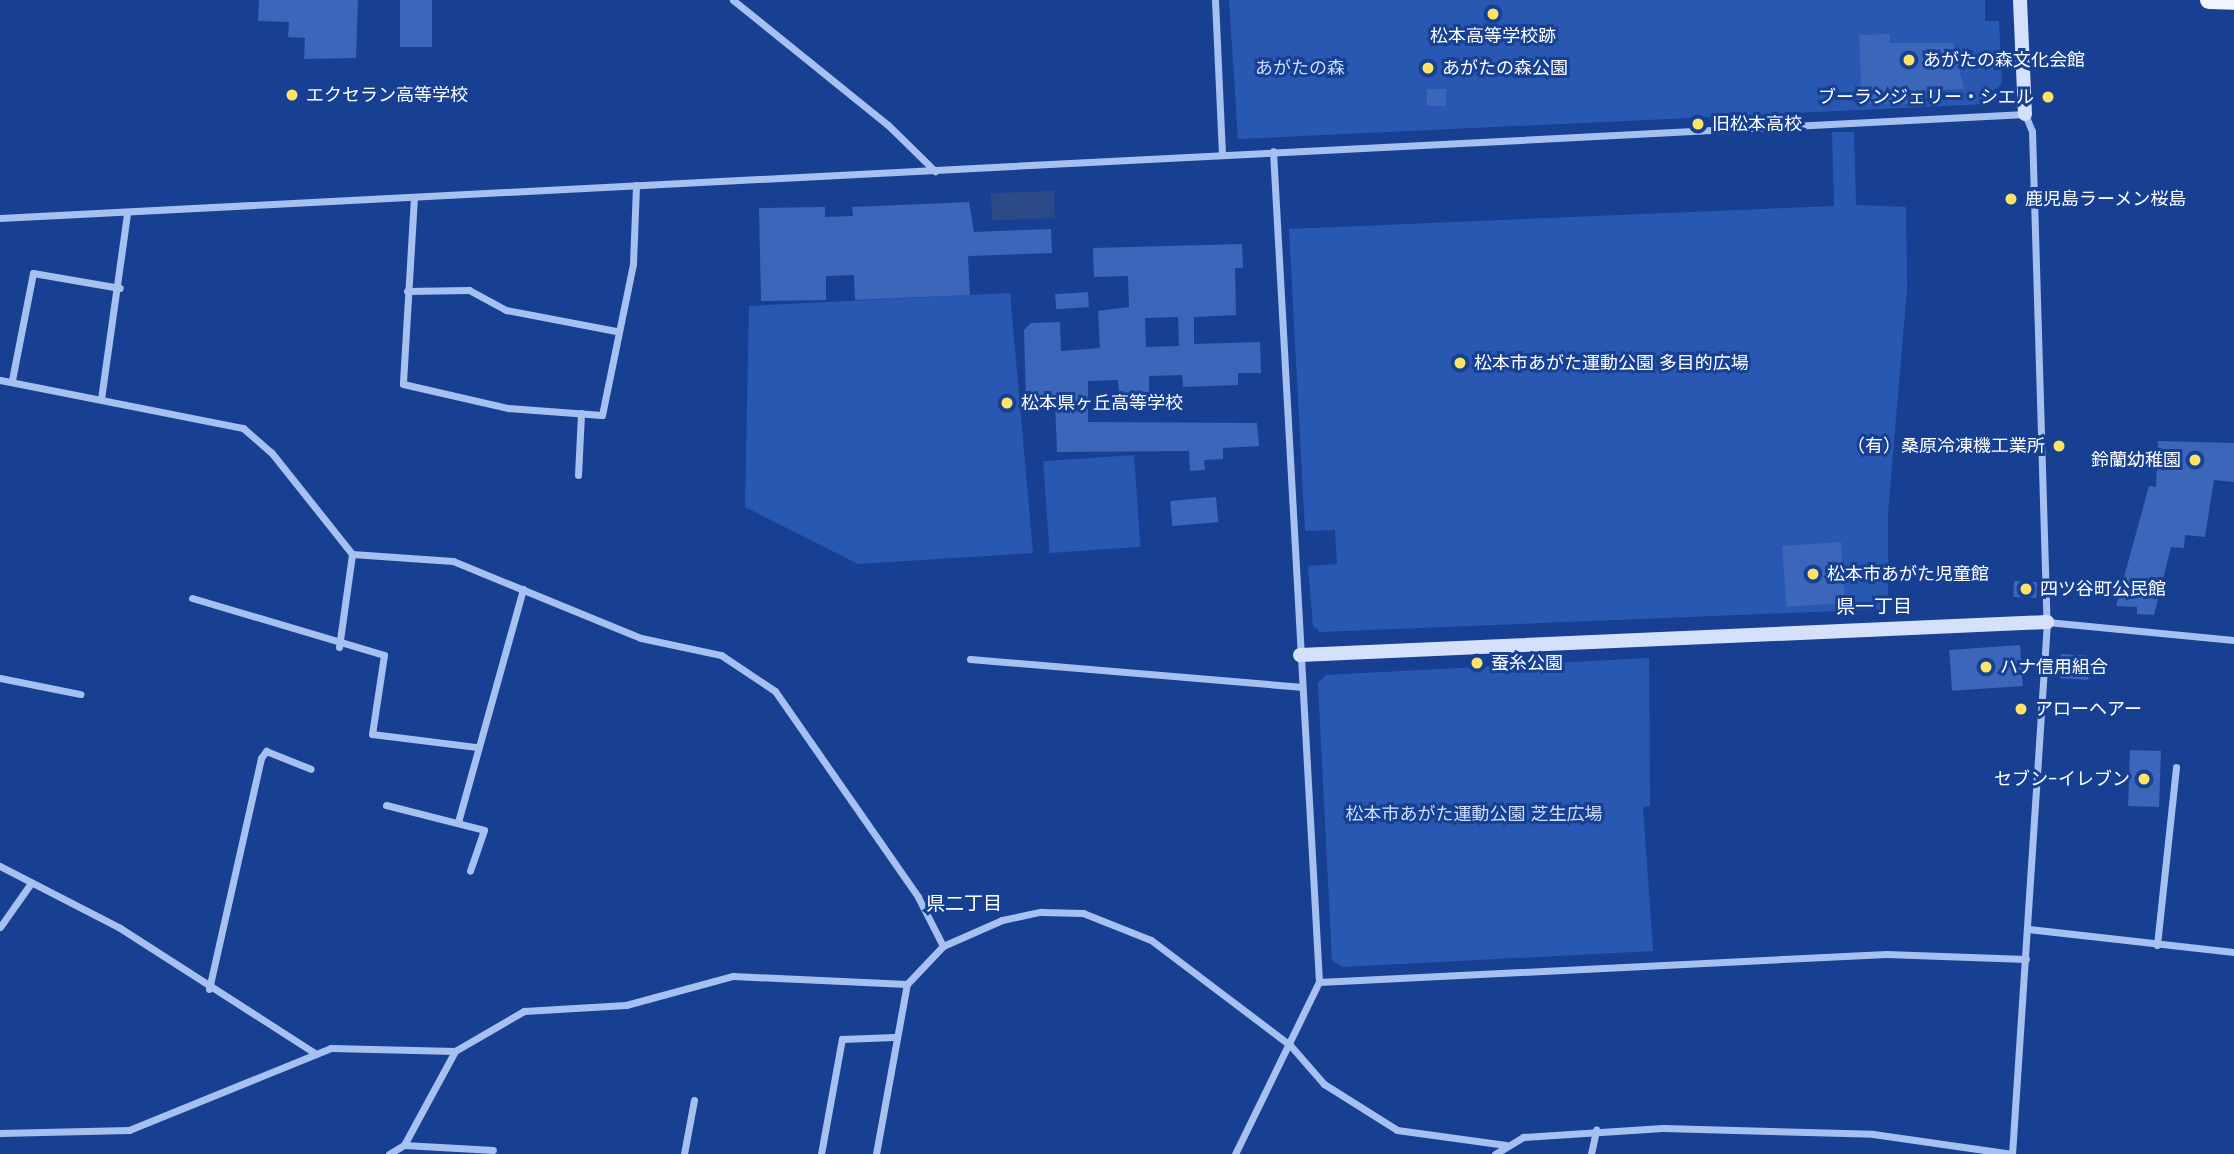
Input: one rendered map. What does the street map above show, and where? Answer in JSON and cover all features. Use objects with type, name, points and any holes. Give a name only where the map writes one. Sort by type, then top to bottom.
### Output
[{"type":"main road","points":[[2209,0],[2234,1]]},
{"type":"street","points":[[733,0],[888,125],[935,171]]},
{"type":"street","points":[[1215,0],[1222,152]]},
{"type":"street","points":[[1495,1154],[1523,1137],[1596,1130],[1873,1134],[2012,1154],[2047,622],[2032,131],[2025,114],[2020,0]]},
{"type":"street","points":[[0,218],[935,171],[1222,152],[2025,114]]},
{"type":"street","points":[[1235,1154],[1319,982],[1300,687],[1273,150]]},
{"type":"street","points":[[414,197],[402,377],[407,387],[508,408],[602,415],[616,331],[634,252],[636,185]]},
{"type":"street","points":[[101,399],[120,288],[127,213]]},
{"type":"street","points":[[12,380],[33,273],[120,288]]},
{"type":"street","points":[[407,291],[470,290],[506,310],[616,331]]},
{"type":"street","points":[[0,380],[12,380],[243,428],[271,452],[352,554],[339,647]]},
{"type":"street","points":[[578,475],[581,413]]},
{"type":"street","points":[[352,554],[443,558],[641,638],[721,654],[775,691],[918,897],[943,946]]},
{"type":"street","points":[[458,822],[523,589]]},
{"type":"street","points":[[192,598],[226,611],[259,614],[339,647],[386,660],[372,734],[477,747]]},
{"type":"street","points":[[1300,655],[2047,622],[2234,640]]},
{"type":"street","points":[[970,659],[1300,687]]},
{"type":"street","points":[[0,678],[80,694]]},
{"type":"street","points":[[209,989],[261,758],[266,751],[310,769]]},
{"type":"street","points":[[2157,946],[2176,767]]},
{"type":"street","points":[[386,805],[484,830],[470,871]]},
{"type":"street","points":[[0,866],[121,928],[209,989],[316,1054]]},
{"type":"street","points":[[0,927],[31,883]]},
{"type":"street","points":[[876,1154],[894,1037],[908,984],[943,946],[1002,920],[1083,913],[1151,940],[1290,1045],[1324,1084],[1397,1130],[1506,1145]]},
{"type":"street","points":[[2028,929],[2157,946],[2234,952]]},
{"type":"street","points":[[1319,982],[1886,954],[2026,959]]},
{"type":"street","points":[[389,1154],[404,1145],[455,1051],[523,1011],[626,1005],[733,976],[908,984]]},
{"type":"street","points":[[821,1154],[842,1039],[894,1037]]},
{"type":"street","points":[[0,1133],[129,1130],[331,1048],[455,1051]]},
{"type":"street","points":[[684,1154],[694,1100]]},
{"type":"street","points":[[1591,1154],[1596,1130]]},
{"type":"street","points":[[404,1145],[493,1150]]},
{"type":"green space","name":"あがたの森","points":[[1229,0],[1985,0],[1985,21],[1999,21],[2002,82],[1987,104],[1238,139]]},
{"type":"green space","points":[[1832,132],[1854,132],[1856,205],[1906,207],[1907,288],[1888,513],[1888,609],[1320,632],[1313,626],[1308,566],[1337,564],[1335,530],[1305,531],[1289,229],[1834,206]]},
{"type":"green space","points":[[1010,293],[1033,553],[858,564],[745,507],[749,306]]},
{"type":"green space","points":[[1134,455],[1140,547],[1050,553],[1043,461]]},
{"type":"green space","name":"松本市あがた運動公園 芝生広場","points":[[1649,658],[1650,806],[1643,807],[1653,951],[1342,967],[1332,960],[1318,683],[1326,675]]},
{"type":"shaded area","points":[[1054,191],[1055,218],[992,220],[991,193]]},
{"type":"building","points":[[259,0],[358,0],[356,58],[304,59],[305,38],[288,37],[289,22],[258,21]]},
{"type":"building","points":[[400,0],[432,0],[432,47],[400,47]]},
{"type":"building","name":"あがたの森文化会館","points":[[1890,34],[1890,43],[1953,43],[1964,89],[1922,90],[1923,103],[1862,104],[1859,35]]},
{"type":"building","points":[[1427,89],[1446,89],[1446,106],[1427,106]]},
{"type":"building","points":[[969,202],[974,232],[1051,229],[1052,253],[968,256],[970,295],[855,300],[854,275],[826,276],[826,300],[761,301],[759,208],[825,207],[825,217],[853,216],[852,207]]},
{"type":"building","points":[[1242,244],[1243,268],[1235,268],[1236,315],[1194,317],[1194,344],[1260,342],[1261,373],[1238,373],[1238,385],[1183,387],[1182,375],[1149,376],[1149,392],[1119,393],[1118,380],[1088,381],[1088,422],[1257,423],[1259,446],[1223,448],[1223,459],[1204,460],[1205,470],[1190,471],[1189,451],[1057,452],[1055,403],[1026,399],[1024,330],[1031,323],[1060,322],[1061,351],[1100,348],[1098,311],[1129,307],[1128,276],[1094,277],[1093,248]],"holes":[[[1178,317],[1179,346],[1146,347],[1145,318]]]},
{"type":"building","points":[[1088,292],[1089,307],[1056,309],[1055,294]]},
{"type":"building","points":[[2158,441],[2234,443],[2234,482],[2214,480],[2205,537],[2185,535],[2184,548],[2171,547],[2154,615],[2137,614],[2137,607],[2116,606],[2149,486],[2156,487]]},
{"type":"building","points":[[1216,497],[1218,522],[1172,526],[1170,501]]},
{"type":"building","name":"松本市あがた児童館","points":[[1841,542],[1845,603],[1786,607],[1782,546]]},
{"type":"building","name":"四ツ谷町公民館","points":[[2014,581],[2037,582],[2036,598],[2013,597]]},
{"type":"building","name":"ハナ信用組合","points":[[2020,645],[2023,686],[1952,691],[1949,650]]},
{"type":"building","points":[[2061,654],[2090,656],[2088,680],[2059,678]]},
{"type":"building","name":"セブン-イレブン","points":[[2130,750],[2161,751],[2159,807],[2128,806]]},
{"type":"place","name":"松本高等学校跡","points":[[1493,14]]},
{"type":"place","name":"あがたの森文化会館","points":[[1909,60]]},
{"type":"place","name":"あがたの森公園","points":[[1428,68]]},
{"type":"place","name":"エクセラン高等学校","points":[[292,95]]},
{"type":"place","name":"ブーランジェリー・シエル","points":[[2048,97]]},
{"type":"place","name":"旧松本高校","points":[[1698,124]]},
{"type":"place","name":"鹿児島ラーメン桜島","points":[[2011,199]]},
{"type":"place","name":"松本市あがた運動公園 多目的広場","points":[[1460,363]]},
{"type":"place","name":"松本県ヶ丘高等学校","points":[[1007,403]]},
{"type":"place","name":"（有）桑原冷凍機工業所","points":[[2059,446]]},
{"type":"place","name":"鈴蘭幼稚園","points":[[2195,460]]},
{"type":"place","name":"松本市あがた児童館","points":[[1813,574]]},
{"type":"place","name":"四ツ谷町公民館","points":[[2026,589]]},
{"type":"place","name":"蚕糸公園","points":[[1477,663]]},
{"type":"place","name":"ハナ信用組合","points":[[1986,667]]},
{"type":"place","name":"アローヘアー","points":[[2021,709]]},
{"type":"place","name":"セブン-イレブン","points":[[2144,779]]},
{"type":"district","name":"県一丁目","points":[[1874,607]]},
{"type":"district","name":"県二丁目","points":[[964,904]]}]
